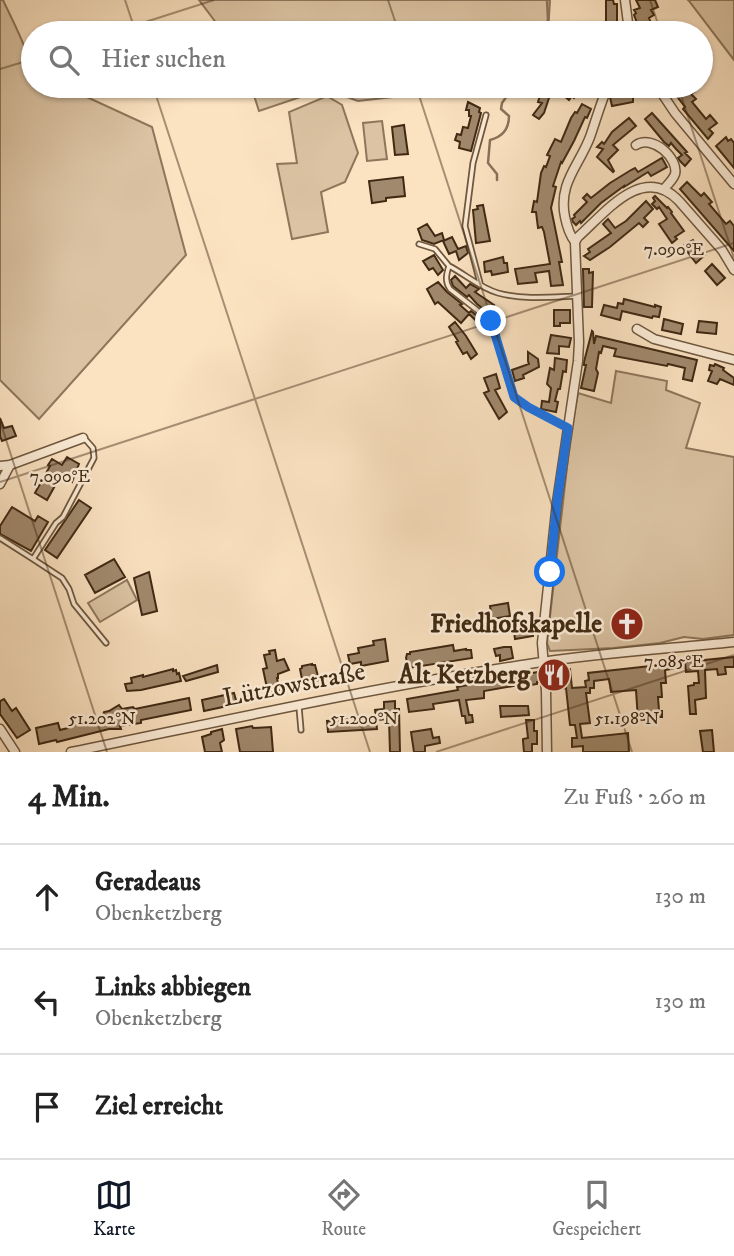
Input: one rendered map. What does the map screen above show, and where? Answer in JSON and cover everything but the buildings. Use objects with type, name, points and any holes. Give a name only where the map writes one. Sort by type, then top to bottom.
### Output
[{"type":"street","points":[[625,0],[628,21]]},
{"type":"street","points":[[547,752],[542,643],[579,352],[575,242],[568,229],[563,206],[564,194],[604,98]]},
{"type":"street","points":[[665,98],[734,184]]},
{"type":"street","points":[[636,145],[649,141],[662,148],[673,162],[676,172],[664,189]]},
{"type":"street","points":[[575,242],[629,193],[654,186],[664,189],[679,201],[715,242],[734,270]]},
{"type":"street","points":[[637,329],[654,339],[734,360]]},
{"type":"street","points":[[0,484],[5,466],[83,438]]},
{"type":"street","name":"Lützowstraße","points":[[71,752],[404,685],[543,662],[734,642]]},
{"type":"street","points":[[0,729],[15,752]]},
{"type":"lane","points":[[480,285],[465,226],[473,163],[486,115]]},
{"type":"lane","points":[[419,244],[435,249],[449,266],[498,293],[547,297],[577,296]]},
{"type":"lane","points":[[449,266],[447,282],[450,289],[493,324],[514,397],[568,428]]},
{"type":"lane","points":[[33,559],[56,523],[63,517],[94,458],[93,448],[83,438]]},
{"type":"lane","points":[[0,538],[62,578],[74,604],[106,643]]},
{"type":"lane","points":[[299,705],[301,730]]},
{"type":"shaded area","points":[[0,0],[3,0],[21,40],[21,98],[89,98],[152,127],[186,255],[39,419],[0,380]]},
{"type":"shaded area","points":[[199,0],[550,0],[549,21],[214,21]]},
{"type":"shaded area","points":[[734,0],[734,60],[713,32],[713,21],[704,21],[689,1]]},
{"type":"shaded area","points":[[255,98],[297,98],[259,111]]},
{"type":"shaded area","points":[[322,98],[330,98],[342,105],[358,153],[345,182],[321,192],[328,232],[292,239],[277,164],[297,163],[289,112]]},
{"type":"shaded area","points":[[350,98],[384,98],[358,101]]},
{"type":"shaded area","points":[[382,121],[387,159],[367,161],[363,123]]},
{"type":"shaded area","points":[[616,371],[667,381],[666,390],[700,403],[686,448],[734,457],[734,635],[703,639],[684,637],[660,643],[614,648],[550,651],[547,643],[571,432],[578,393],[611,403]]},
{"type":"shaded area","points":[[127,580],[137,600],[100,622],[88,603]]},
{"type":"waterway","points":[[547,0],[548,21]]},
{"type":"waterway","points":[[497,180],[497,174],[488,163],[490,140],[501,135],[509,121],[509,116],[501,109],[506,98]]},
{"type":"place","name":"Friedhofskapelle","points":[[627,624]]},
{"type":"place","name":"Alt Ketzberg","points":[[554,675]]},
{"type":"route","points":[[491,321],[514,397],[568,428],[550,572]]}]
